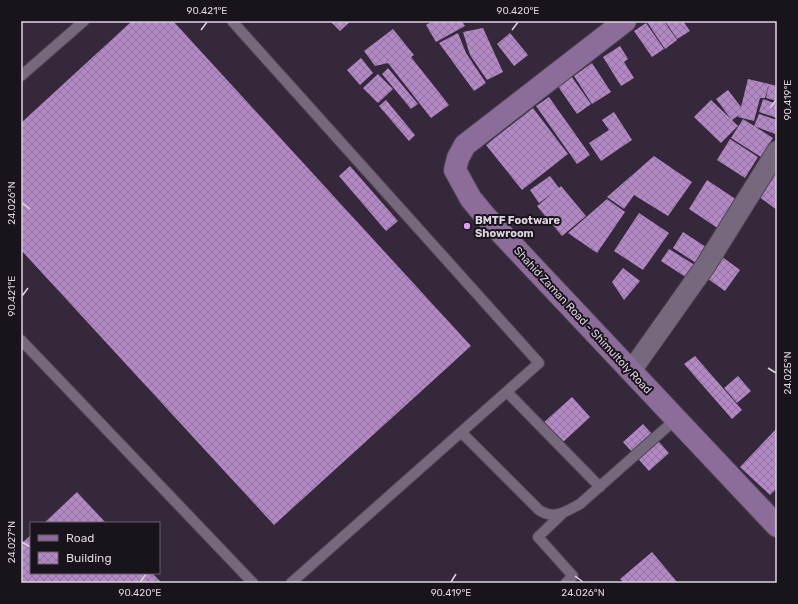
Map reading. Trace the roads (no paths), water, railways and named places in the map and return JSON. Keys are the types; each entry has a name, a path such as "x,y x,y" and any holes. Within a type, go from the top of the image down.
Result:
{"main road":[{"name":"Shahid Zaman Road - Shimultoly Road","path":"625,21 465,145 458,158 455,170 471,199 486,217 777,526"}],"street":[{"path":"631,371 706,266 777,151"}],"lane":[{"path":"21,76 84,21"},
{"path":"232,21 539,363 462,433 291,583"},
{"path":"21,340 253,583"},
{"path":"507,392 600,487"},
{"path":"462,433 539,510 553,516 563,513 580,504 676,419"},
{"path":"563,513 538,537 573,576 566,583"}],"place":[{"name":"BMTF Footware Showroom","path":"467,226"}]}
